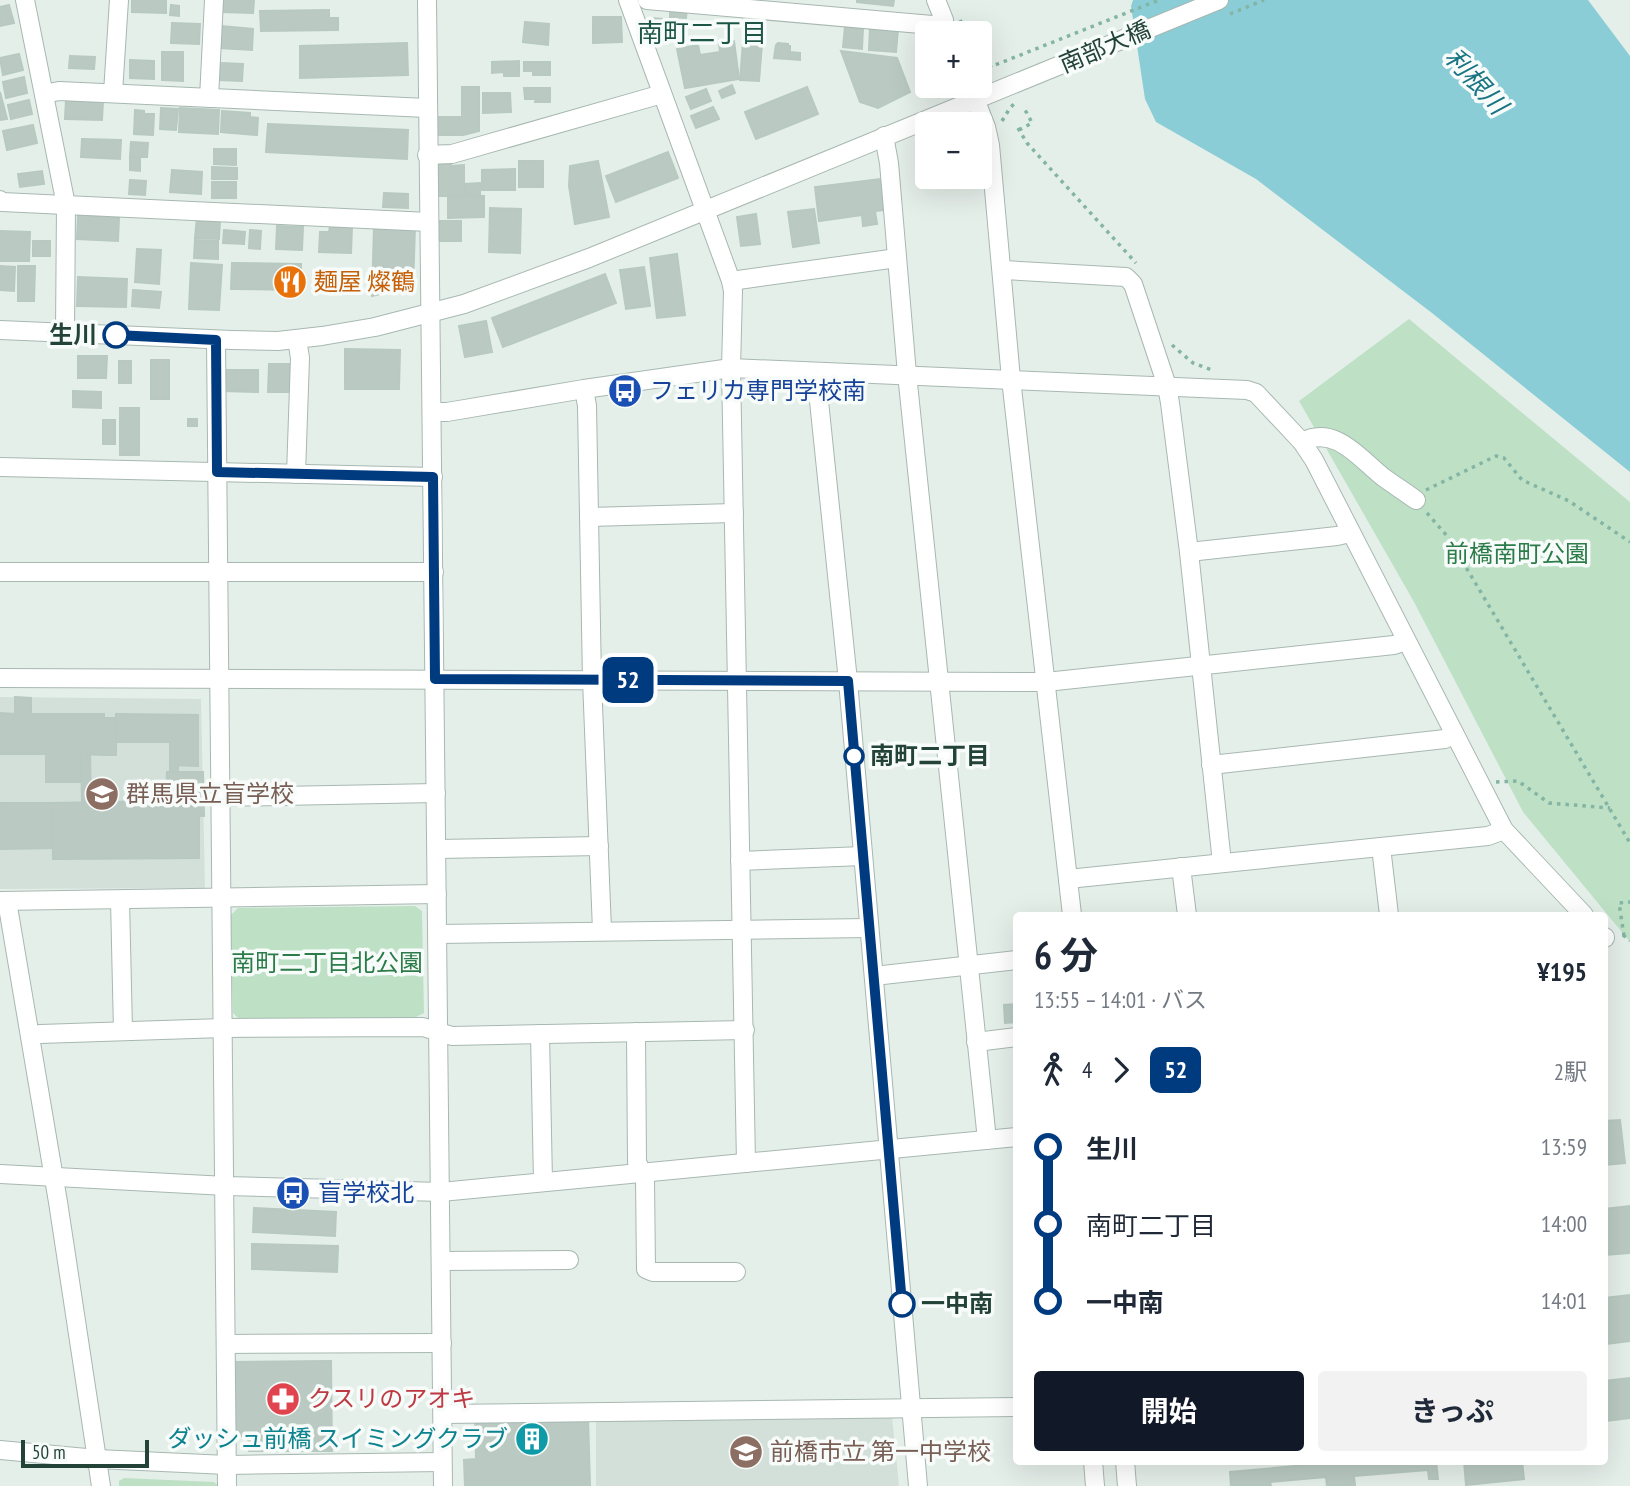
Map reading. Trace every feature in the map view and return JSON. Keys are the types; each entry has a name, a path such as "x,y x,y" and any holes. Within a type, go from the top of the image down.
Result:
{"street":[{"path":"24,0 66,205 65,333"},
{"path":"113,93 119,0"},
{"path":"209,98 214,0"},
{"path":"426,0 443,1486"},
{"path":"628,0 731,281 746,1163"},
{"path":"647,0 758,5 936,25 944,20 936,0"},
{"name":"南部大橋","path":"0,330 216,340 297,339 350,332 431,313 532,281 1219,0"},
{"path":"44,94 59,91 427,108"},
{"path":"428,155 452,154 662,94"},
{"path":"975,99 990,145 1003,270 1010,379 1072,912"},
{"path":"884,136 987,1140"},
{"path":"0,200 429,222"},
{"path":"731,281 897,258"},
{"path":"1003,270 1130,279 1167,386 1189,552 1222,863"},
{"path":"296,474 300,358 297,339"},
{"path":"216,340 227,1486"},
{"path":"432,412 447,412 731,368 1167,386 1247,390 1256,393 1302,442 1314,460 1504,830 1581,912"},
{"path":"816,372 848,681 918,1486"},
{"path":"584,389 587,405 592,680 602,930"},
{"path":"1302,442 1325,438 1347,444 1382,477 1416,500"},
{"path":"0,467 433,477"},
{"path":"589,517 734,513"},
{"path":"1189,552 1343,536 1350,533"},
{"path":"0,572 434,572"},
{"path":"0,677 1046,682 1394,645 1406,641"},
{"path":"1211,765 1445,739 1454,733"},
{"path":"221,797 436,793"},
{"path":"1068,879 1488,836 1504,830"},
{"path":"437,849 598,846"},
{"path":"1381,847 1389,912"},
{"path":"740,860 863,856"},
{"path":"1181,867 1187,912"},
{"path":"102,1486 54,1178 4,901 438,894"},
{"path":"120,900 123,1031"},
{"path":"438,934 869,928"},
{"path":"874,976 1013,960"},
{"path":"30,1036 223,1028 423,1027 452,1036 745,1030"},
{"path":"636,1032 636,1162 645,1179 646,1269 653,1272 736,1272"},
{"path":"540,1034 543,1182"},
{"path":"976,1042 1013,1037"},
{"path":"0,1174 226,1186 441,1192 1013,1137"},
{"path":"441,1261 569,1260"},
{"path":"226,1344 442,1343"},
{"path":"443,1414 1013,1407"},
{"path":"0,1451 227,1465 442,1462"},
{"path":"1093,1465 1095,1486"},
{"path":"1125,1465 1127,1486"}],"path":[{"path":"992,67 1158,0"},
{"path":"1002,123 1010,108 1020,99"},
{"path":"1021,107 1032,123 1018,129 1027,143 1082,204"},
{"path":"1630,542 1569,501 1522,480 1504,458 1496,456 1422,492 1416,500 1448,537 1630,842"},
{"path":"1494,782 1518,781 1549,803 1610,808"},
{"path":"1624,936 1619,904 1630,902"}],"shaded area":[{"name":"群馬県立盲学校","path":"0,697 201,699 205,888 0,889"},
{"name":"前橋市立 第一中学校","path":"892,1416 899,1486 596,1486 596,1418"}],"green space":[{"name":"前橋南町公園","path":"1409,319 1630,502 1630,942 1523,812 1414,602 1299,401"},
{"name":"南町二丁目北公園","path":"415,906 422,911 424,1013 414,1018 240,1020 233,1013 230,916 238,908"},
{"path":"124,1478 214,1482 219,1486 119,1486 119,1481"}],"water":[{"name":"利根川","path":"1133,0 1588,0 1630,56 1630,472 1432,313 1256,179 1156,122 1145,99 1131,6"}],"building":[{"path":"132,0 166,0 166,13 132,12"},
{"path":"221,0 254,0 253,13 220,12"},
{"path":"857,0 894,0 893,6"},
{"path":"9,5 14,23 0,26 0,7"},
{"path":"171,5 179,6 179,16 170,15"},
{"path":"670,6 687,8 686,18 670,17"},
{"path":"329,10 329,18 338,18 338,30 261,31 260,11"},
{"path":"593,17 621,17 622,42 593,43"},
{"path":"651,18 662,19 660,33 649,32"},
{"path":"744,21 754,22 753,28 744,27"},
{"path":"525,22 549,24 548,45 523,42"},
{"path":"172,23 200,24 199,44 171,43"},
{"path":"221,26 253,29 252,50 219,48"},
{"path":"845,26 863,28 862,49 843,47"},
{"path":"870,27 898,29 896,52 869,50"},
{"path":"744,30 763,32 759,81 740,80"},
{"path":"734,41 739,79 685,88 677,49 698,45 700,55 720,52 719,43"},
{"path":"407,43 408,75 300,78 300,46"},
{"path":"778,43 788,44 790,52 800,53 800,60 774,58"},
{"path":"841,51 897,58 910,92 878,108 860,102"},
{"path":"162,52 183,52 183,81 162,80"},
{"path":"19,54 23,70 3,75 0,58"},
{"path":"70,56 95,57 94,69 69,68"},
{"path":"130,60 154,61 154,79 130,78"},
{"path":"519,61 519,76 504,76 504,72 492,73 492,62"},
{"path":"524,62 550,62 550,75 533,75 533,71 524,71"},
{"path":"219,63 243,64 242,81 218,80"},
{"path":"24,77 27,93 6,98 3,82"},
{"path":"732,85 735,93 722,98 719,91"},
{"path":"462,87 479,87 479,131 463,135 437,135 437,117 462,117"},
{"path":"807,87 818,114 756,139 745,112"},
{"path":"524,88 550,88 550,102 525,99"},
{"path":"706,89 711,101 691,109 686,97"},
{"path":"0,92 7,119 0,120"},
{"path":"483,93 510,93 511,112 483,113"},
{"path":"66,99 103,101 102,120 65,119"},
{"path":"29,100 32,114 11,119 8,105"},
{"path":"713,107 719,119 696,128 691,116"},
{"path":"161,108 178,109 176,130 160,129"},
{"path":"180,108 219,110 218,134 179,132"},
{"path":"135,110 154,114 153,135 134,134"},
{"path":"222,111 250,113 250,117 258,118 257,135 221,132"},
{"path":"268,124 408,130 407,159 266,152"},
{"path":"33,125 37,143 7,150 3,131"},
{"path":"82,139 121,140 120,159 81,157"},
{"path":"131,142 148,143 147,157 130,157"},
{"path":"214,149 236,149 236,165 214,164"},
{"path":"668,152 678,178 616,202 606,176"},
{"path":"130,158 140,158 140,171 130,170"},
{"path":"451,158 451,166 464,165 464,196 436,196 437,167 442,160"},
{"path":"519,161 543,161 543,187 519,187"},
{"path":"598,161 609,217 575,224 569,186 570,166"},
{"path":"212,167 237,168 237,179 212,179"},
{"path":"515,169 515,190 482,190 482,170"},
{"path":"172,170 202,172 201,194 170,192"},
{"path":"42,171 44,184 20,187 18,174"},
{"path":"880,179 884,210 875,211 877,224 863,226 862,215 819,221 815,187"},
{"path":"130,180 146,181 145,195 129,194"},
{"path":"212,182 236,182 236,198 212,198"},
{"path":"480,183 480,195 466,195 465,184"},
{"path":"384,193 408,194 408,208 383,207"},
{"path":"448,196 484,196 484,217 448,218"},
{"path":"490,208 521,209 520,253 489,252"},
{"path":"814,209 819,243 793,247 788,212"},
{"path":"756,214 760,244 741,246 737,217"},
{"path":"78,216 119,218 118,241 77,239"},
{"path":"197,217 220,219 219,239 195,238"},
{"path":"440,221 461,221 461,241 440,241"},
{"path":"277,226 303,227 302,250 276,249"},
{"path":"330,226 352,227 351,253 319,252 320,232 329,232"},
{"path":"374,226 415,227 413,286 372,296"},
{"path":"224,230 245,232 244,244 223,243"},
{"path":"250,230 261,231 260,249 249,248"},
{"path":"0,231 30,232 29,261 0,261"},
{"path":"195,240 218,241 218,259 194,258"},
{"path":"33,241 50,241 50,256 33,256"},
{"path":"137,249 161,250 159,284 135,282"},
{"path":"677,254 685,315 657,318 650,258"},
{"path":"191,263 222,265 219,310 189,309"},
{"path":"232,263 301,264 300,290 231,289"},
{"path":"0,266 15,267 14,291 0,290"},
{"path":"18,266 35,266 34,301 18,301"},
{"path":"644,267 650,306 626,309 620,270"},
{"path":"605,274 616,303 503,347 492,318"},
{"path":"78,277 127,279 126,307 77,306"},
{"path":"133,290 161,292 159,308 132,306"},
{"path":"486,321 492,352 465,357 459,326"},
{"path":"345,349 400,350 399,389 345,389"},
{"path":"78,356 107,356 106,378 78,378"},
{"path":"151,360 169,360 169,399 151,399"},
{"path":"119,361 131,361 131,383 119,383"},
{"path":"269,364 291,364 291,392 268,392"},
{"path":"225,370 258,370 258,392 224,391"},
{"path":"73,391 101,392 101,408 73,407"},
{"path":"120,408 139,408 139,455 120,455"},
{"path":"188,419 197,419 197,426 188,426"},
{"path":"103,420 115,420 115,444 103,444"},
{"path":"15,697 31,698 31,714 104,714 104,755 81,754 81,782 46,782 46,754 0,754 0,713 15,714"},
{"path":"116,714 198,715 198,766 170,765 170,742 115,742"},
{"path":"104,718 116,718 116,755 104,755"},
{"path":"81,754 90,754 91,803 82,803"},
{"path":"170,765 178,765 178,772 170,772"},
{"path":"167,772 203,772 204,816 199,816 199,858 53,859 52,803 166,801"},
{"path":"0,803 52,803 53,848 0,849"},
{"path":"1013,1004 1013,1022 1005,1023 1004,1005"},
{"path":"1620,1120 1625,1163 1608,1165 1608,1121"},
{"path":"1630,1206 1630,1253 1608,1255 1608,1209"},
{"path":"254,1208 336,1212 335,1236 253,1232"},
{"path":"252,1244 338,1246 337,1272 252,1269"},
{"path":"1630,1295 1630,1341 1608,1344 1608,1298"},
{"name":"クスリのアオキ","path":"331,1361 332,1451 249,1451 248,1436 234,1436 234,1362"},
{"path":"1630,1378 1630,1418 1608,1421 1608,1381"},
{"name":"ダッシュ前橋 スイミングクラブ","path":"588,1417 590,1486 465,1486 464,1460 476,1459 475,1420"},
{"path":"1306,1465 1436,1465 1438,1479 1429,1479 1428,1470 1354,1476 1355,1485 1327,1486 1326,1477 1270,1482 1271,1486 1231,1486 1230,1472"},
{"path":"1464,1465 1522,1465 1524,1479 1466,1485"}],"bus line":[{"name":"52","path":"116,335 216,340 217,472 433,477 435,679 848,681 902,1304"}],"place":[{"name":"麺屋 燦鶴","path":"290,282"},
{"name":"生川","path":"116,335"},
{"name":"フェリカ専門学校南","path":"625,391"},
{"name":"南町二丁目","path":"854,756"},
{"name":"群馬県立盲学校","path":"102,794"},
{"name":"盲学校北","path":"293,1193"},
{"name":"一中南","path":"902,1304"},
{"name":"クスリのアオキ","path":"283,1399"},
{"name":"ダッシュ前橋 スイミングクラブ","path":"532,1439"},
{"name":"前橋市立 第一中学校","path":"746,1452"}],"district":[{"name":"南町二丁目","path":"702,33"}]}
